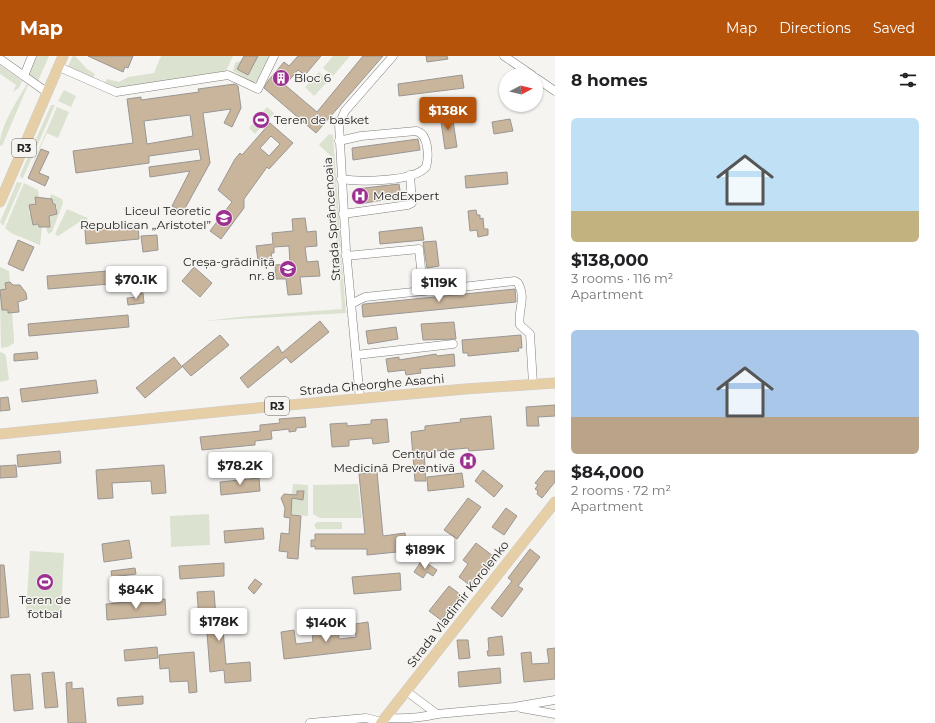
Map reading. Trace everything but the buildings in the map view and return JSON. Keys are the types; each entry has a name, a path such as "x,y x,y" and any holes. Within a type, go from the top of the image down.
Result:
{"main road":[{"name":"R3","path":"0,202 63,56"},
{"name":"Strada Gheorghe Asachi","path":"0,434 96,423 555,383"},
{"name":"Strada Vladimir Korolenko","path":"383,721 555,502"}],"street":[{"path":"24,76 32,56"},
{"path":"59,67 116,92 228,75 258,89 274,56"},
{"name":"Strada Sprâncenoaia","path":"360,399 346,256 339,124 345,111 393,56"},
{"path":"504,56 522,68"},
{"path":"0,59 48,93"},
{"path":"543,82 555,90"},
{"path":"339,141 371,135 419,131 425,137 428,163 425,170 410,175 362,181 341,179"},
{"path":"343,214 408,205 412,203 413,198 410,175"},
{"path":"346,256 419,249 421,268"},
{"path":"452,279 453,288 515,281 518,283 523,305 519,320 520,326 530,334 533,384"},
{"path":"351,304 365,297 433,290"},
{"path":"356,355 453,344"},
{"path":"406,691 437,714"},
{"path":"310,723 366,718 383,721 437,714 514,707 555,700"},
{"path":"514,707 555,714"}],"green space":[{"path":"37,56 49,56 38,81 27,74 31,63 34,62"},
{"path":"73,56 75,56 87,69 95,74 93,79 69,68 68,66"},
{"path":"161,56 233,56 225,73 118,90 104,84 107,79 119,82 128,77 154,73"},
{"path":"258,56 270,56 258,81 254,83 233,71 235,63 242,60 248,75"},
{"path":"333,56 350,56 333,76 323,68"},
{"path":"0,65 22,81 19,88 13,92 16,85 0,74"},
{"path":"319,72 328,81 314,96 305,87"},
{"path":"27,84 28,85 2,146 0,145 1,138 6,122"},
{"path":"64,90 76,96 71,107 58,101"},
{"path":"51,105 55,105 23,178 21,178 20,175"},
{"path":"57,107 69,112 58,138 47,133 26,178"},
{"name":"Teren de basket","path":"267,107 274,113 255,134 249,128"},
{"path":"329,134 333,135 341,247 337,248 332,157 319,145"},
{"path":"17,182 22,183 3,226 0,222"},
{"path":"24,183 38,190 39,197 37,197 37,205 30,205 29,214 34,213 33,224 42,227 40,245 11,233 5,228"},
{"path":"51,194 62,199 63,203 52,232 48,234 46,227 49,227 48,216 57,213 57,207 49,200"},
{"path":"67,209 88,218 87,220 81,221 58,236 55,234"},
{"path":"338,254 341,254 346,313 205,321 342,309"},
{"path":"0,267 9,271 10,282 5,284 6,290 0,290"},
{"path":"3,298 2,309 8,310 8,313 12,312 14,343 8,347 1,348 0,299"},
{"path":"0,352 5,354 6,357 9,380 0,382"},
{"path":"293,484 308,485 308,516 290,515"},
{"path":"358,484 362,518 320,518 313,514 313,485"},
{"path":"209,514 210,545 171,547 170,516"},
{"path":"317,522 342,522 342,529 316,529 314,525"},
{"name":"Teren de fotbal","path":"30,551 64,553 61,614 26,612"}],"place":[{"name":"Bloc 6","path":"281,78"},
{"name":"Teren de basket","path":"261,120"},
{"name":"MedExpert","path":"360,196"},
{"name":"Liceul Teoretic Republican „Aristotel”","path":"224,218"},
{"name":"Creșa-grădiniță nr. 8","path":"288,269"},
{"name":"Centrul de Medicină Preventivă","path":"468,461"},
{"name":"Teren de fotbal","path":"45,582"}]}
